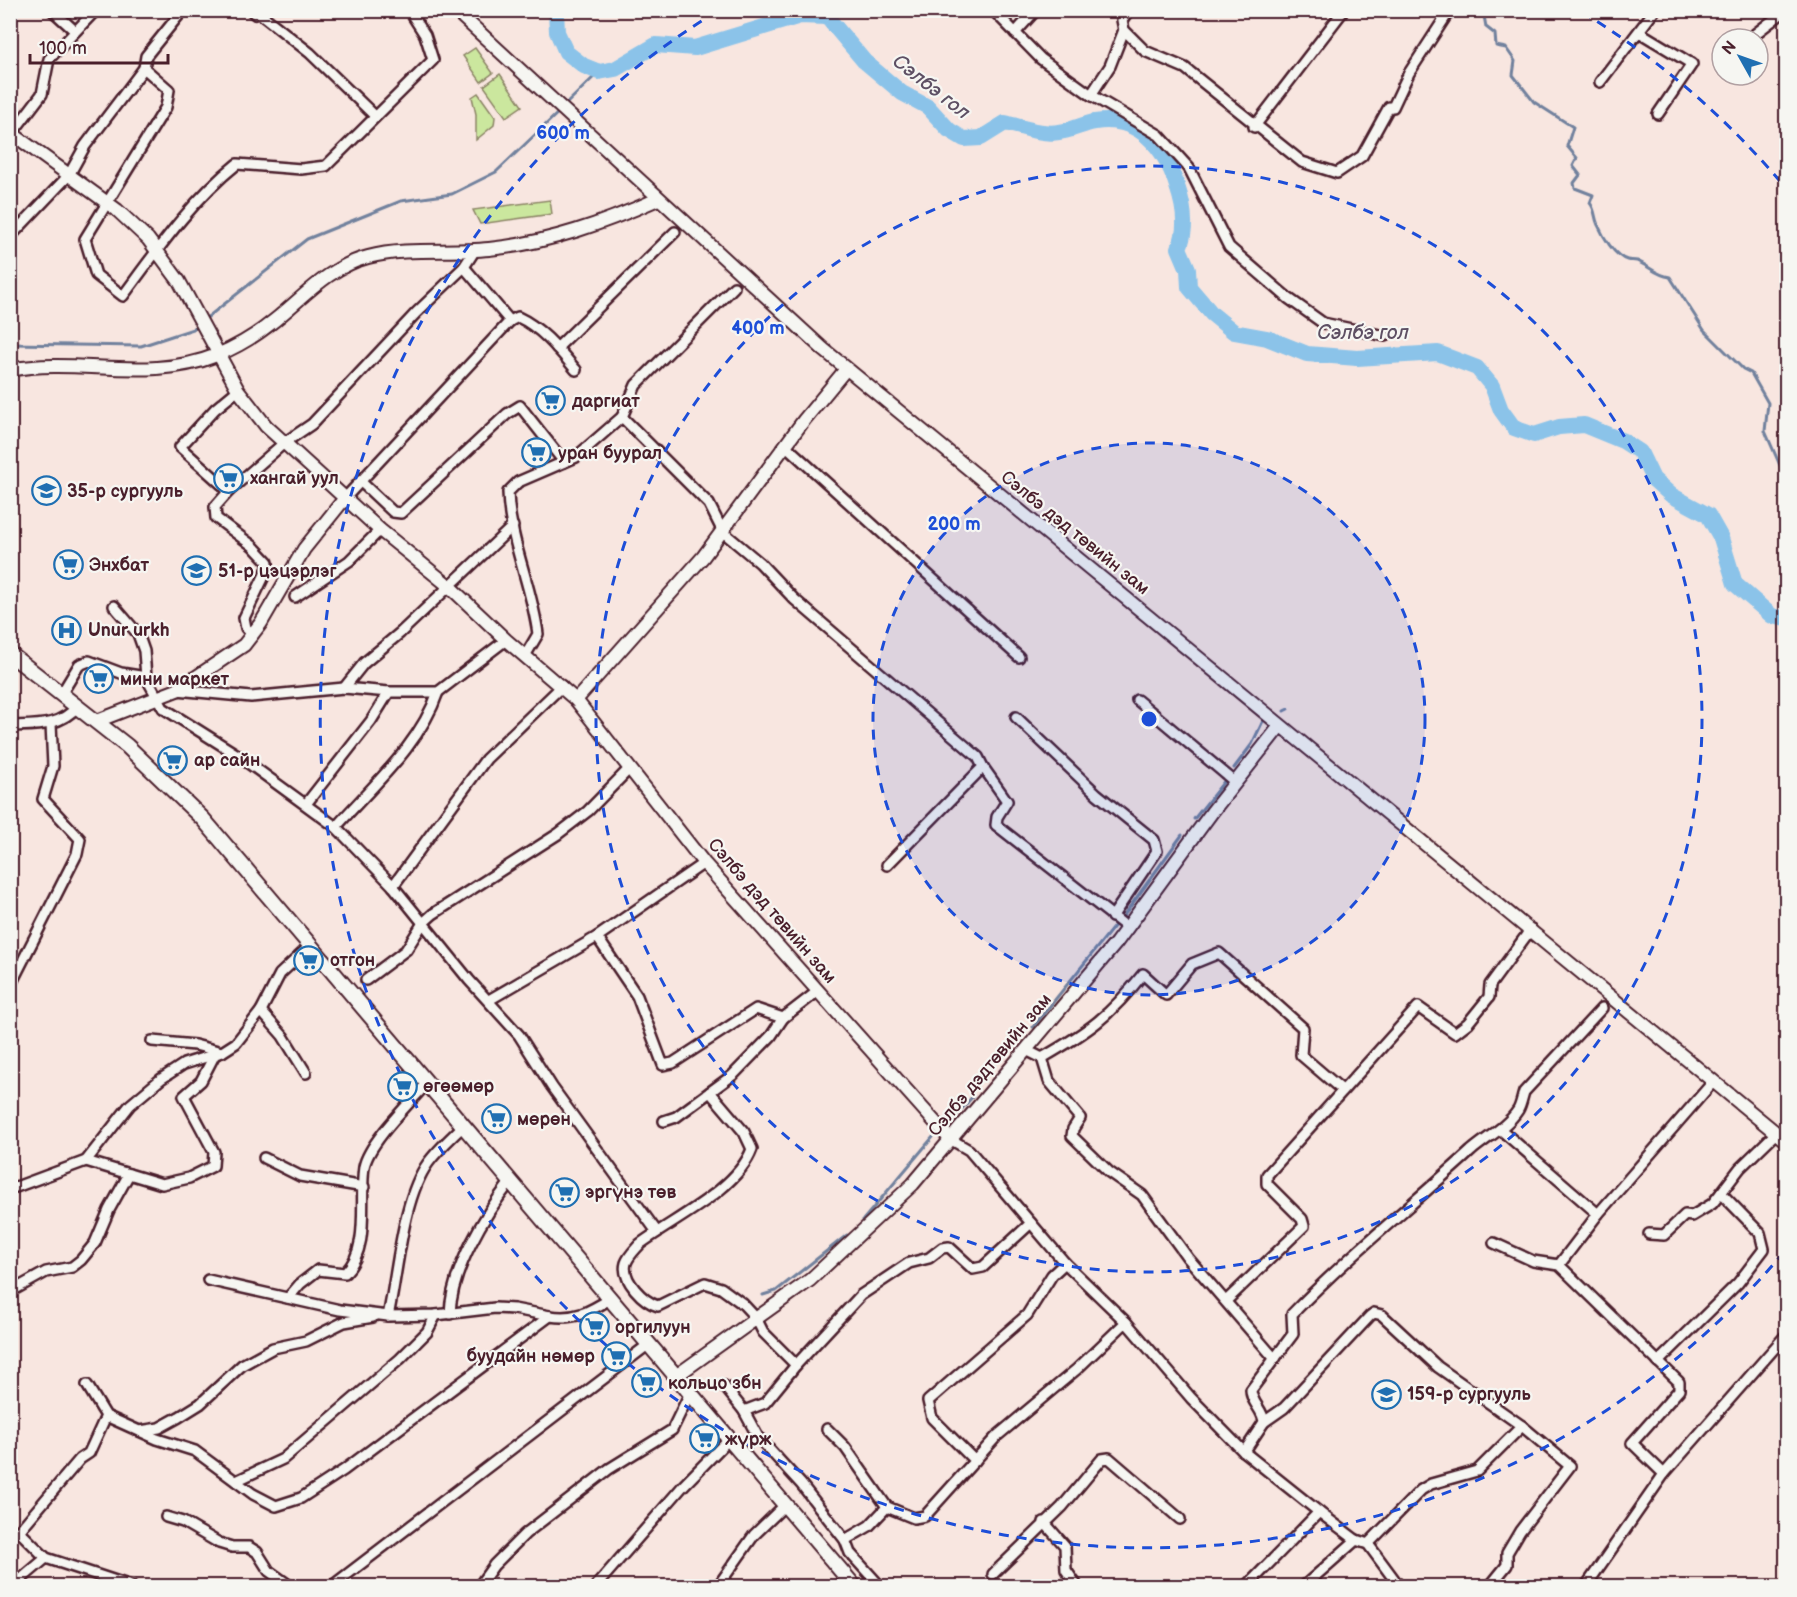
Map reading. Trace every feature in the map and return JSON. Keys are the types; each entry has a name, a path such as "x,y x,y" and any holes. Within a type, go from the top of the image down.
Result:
{"main road":[{"path":"10,654 78,705 177,792 311,945 785,1505 846,1584"}],"street":[{"path":"52,10 75,31"},
{"path":"96,10 48,62 43,92 11,134 106,201 139,229 158,250 189,299 215,349"},
{"path":"10,237 69,175 85,146 144,68 146,56 183,10"},
{"path":"144,68 169,90 166,107 106,201 85,239 96,275 123,296 194,205 237,164 301,169 326,166 433,60 425,35 409,10"},
{"name":"Сэлбэ дэд төвийн зам","path":"454,10 846,369 1786,1141"},
{"path":"993,10 1041,58 1091,95 1159,135 1189,168 1229,247 1288,298 1323,323 1385,336"},
{"path":"1015,33 1036,10"},
{"path":"1091,95 1110,66 1124,30 1122,20 1128,10"},
{"path":"1254,127 1344,10"},
{"path":"1124,30 1145,51 1185,68 1254,127 1302,162 1337,173 1362,156 1389,107 1393,107 1409,73 1450,10"},
{"path":"1600,82 1655,10"},
{"path":"1764,27 1786,10"},
{"path":"256,11 312,56 375,116"},
{"path":"1639,32 1692,64 1658,114"},
{"path":"10,370 50,367 144,370 215,349 266,327 322,279 354,261 399,252 476,250 529,243 568,234 658,199"},
{"path":"557,348 675,232"},
{"path":"253,635 246,627 244,618 268,568 268,562 253,546 216,518 215,507 229,491 284,442 312,424 416,313 464,267 476,250"},
{"path":"464,267 510,321"},
{"path":"525,656 538,634 528,581 521,566 508,507 510,487 587,449 622,417 636,386 734,287"},
{"path":"97,721 177,690 230,657 253,635 300,554 345,498 510,321 518,317 527,321 557,348 576,370"},
{"name":"Сэлбэ дэд төвийн зам","path":"215,349 238,390 284,442 380,530 449,586 506,640 576,700 704,863 950,1139"},
{"path":"576,700 723,532 785,445 846,369"},
{"path":"229,491 180,447 215,409 238,390"},
{"path":"360,481 393,512 401,513 507,414 520,406 564,462"},
{"path":"622,417 709,504 723,532 760,563 794,599 947,731 966,744 978,757 1007,801 996,825 1128,928"},
{"path":"785,445 1019,657"},
{"path":"344,688 364,663 513,526"},
{"path":"295,597 349,561 380,530"},
{"path":"114,606 138,634 144,651 146,677 157,699 166,710 236,753 336,827 393,886 469,981 519,1035 552,1087 657,1232"},
{"path":"336,827 412,742 428,717 438,692 506,640"},
{"path":"62,693 79,665 87,661 121,673 146,677"},
{"path":"393,886 486,759 562,686"},
{"path":"177,690 273,697 344,688 389,692 438,692"},
{"path":"306,804 371,721 389,692"},
{"path":"1137,700 1235,782"},
{"path":"10,726 51,724 67,717 78,705"},
{"path":"1016,717 1097,794 1154,840 1157,851 1112,917"},
{"path":"10,986 77,854 80,839 43,799 53,766 51,724"},
{"name":"Сэлбэ дэдтөвийн зам","path":"676,1376 810,1280 913,1184 1128,928 1235,782 1280,726"},
{"path":"887,865 983,767"},
{"path":"366,980 406,950 423,923 470,889 558,834 588,811 629,769"},
{"path":"489,1000 597,937 704,863"},
{"path":"1226,1301 1304,1226 1302,1219 1267,1184 1267,1175 1418,1007 1455,1033 1468,1023 1489,997 1490,985 1531,930"},
{"path":"597,937 637,996 663,1065 673,1063 756,1010 783,1018"},
{"path":"10,1186 16,1187 86,1161 130,1105 161,1079 184,1064 219,1053 236,1043 261,1011 280,975 311,945"},
{"path":"1042,1058 1108,1016 1143,974 1166,995 1192,964 1219,953 1303,1028 1301,1055 1342,1090"},
{"path":"664,1122 676,1117 743,1066 771,1036 783,1018 818,991"},
{"path":"1264,1422 1262,1414 1252,1399 1251,1390 1293,1334 1292,1314 1333,1271 1500,1129 1519,1108 1524,1092 1602,1008"},
{"path":"261,1011 284,1036 306,1073"},
{"path":"152,1041 195,1045 219,1053"},
{"path":"1026,1050 1042,1058 1049,1081 1080,1118 1073,1129 1072,1136 1109,1172 1142,1195 1177,1245 1275,1359"},
{"path":"86,1161 162,1184 189,1178 213,1166 214,1152 184,1096 201,1081 219,1053"},
{"path":"1559,1265 1598,1214 1713,1082"},
{"path":"288,1298 300,1284 318,1270 345,1273 353,1266 364,1210 364,1166 376,1143 427,1083"},
{"path":"710,1092 744,1132 752,1149 746,1164 724,1186 657,1232 631,1253 625,1270 629,1281 650,1304 658,1306 698,1286 712,1284 743,1304 756,1318 764,1332 796,1365"},
{"path":"385,1316 416,1189 427,1164 464,1125"},
{"path":"1500,1129 1598,1214"},
{"path":"1648,1234 1664,1235 1685,1215 1692,1216 1712,1204 1740,1168 1776,1133"},
{"path":"950,1139 969,1150 1065,1263 1126,1322 1185,1391 1244,1452 1356,1540 1368,1544 1399,1587"},
{"path":"264,1158 300,1176 364,1187"},
{"path":"10,1292 46,1272 72,1267 81,1260 95,1243 109,1210 129,1174"},
{"path":"450,1314 451,1300 476,1232 511,1181"},
{"path":"1658,1362 1738,1283 1764,1249 1760,1233 1721,1193"},
{"path":"744,1411 765,1403 796,1365 861,1295 909,1263 929,1258 942,1248 949,1247 973,1269 983,1267 1031,1223"},
{"path":"1494,1242 1533,1261 1559,1265 1678,1381 1680,1388 1632,1443 1664,1474"},
{"path":"975,1461 932,1418 928,1401 1026,1315 1052,1275 1065,1263"},
{"path":"208,1280 340,1310 385,1316 435,1316 514,1309 563,1318 584,1315 610,1299"},
{"path":"1244,1452 1264,1422 1284,1408 1370,1316 1378,1313 1438,1367 1522,1426 1570,1466 1520,1532 1507,1553 1507,1565 1490,1587"},
{"path":"139,1431 159,1428 179,1418 200,1404 242,1365 273,1348 306,1341 344,1323 385,1316"},
{"path":"236,1481 283,1459 400,1359 427,1332 435,1316"},
{"path":"87,1385 106,1416 139,1431 195,1451 253,1494 276,1506 301,1498 344,1470 550,1317"},
{"path":"827,1429 845,1447 887,1507 914,1518 925,1516 997,1436 1077,1369 1126,1322"},
{"path":"1586,1587 1664,1474 1786,1335"},
{"path":"332,1587 649,1344"},
{"path":"724,1386 744,1411 758,1437 801,1484 845,1540 850,1553 880,1587"},
{"path":"479,1587 494,1565 525,1534 609,1469 672,1430 690,1393"},
{"path":"106,1416 89,1453 80,1459 15,1533 46,1558 131,1587"},
{"path":"1368,1544 1421,1490 1431,1484 1477,1471 1522,1426"},
{"path":"596,1587 683,1486 729,1439"},
{"path":"993,1574 1044,1522 1062,1508 1102,1459 1109,1458 1180,1519"},
{"path":"718,1587 754,1536 785,1505"},
{"path":"845,1540 869,1526 887,1507"},
{"path":"1247,1587 1319,1512"},
{"path":"166,1517 183,1522 219,1543 232,1547 249,1547 257,1552 269,1571 290,1587"},
{"path":"1044,1522 1065,1546 1066,1570 1077,1587"},
{"path":"1304,1587 1356,1540"},
{"path":"13,1587 46,1558"}],"green space":[{"path":"475,48 493,73 481,82 463,56"},
{"path":"500,74 522,106 506,117 484,86"},
{"path":"478,93 495,117 494,125 476,140 476,114 472,97"},
{"path":"550,200 552,214 480,224 473,210"}],"waterway":[{"name":"Сэлбэ гол","path":"556,10 557,32 566,52 584,66 599,72 615,69 656,45 695,48 800,16 827,17 864,61 902,93 928,107 949,130 964,139 981,138 1005,123 1052,133 1090,123 1111,121 1137,129 1148,137 1165,159 1182,201 1183,233 1179,248 1188,269 1189,287 1212,314 1234,332 1267,338 1307,354 1357,358 1438,353 1477,368 1492,386 1501,410 1514,428 1534,435 1559,427 1584,425 1623,441 1640,452 1653,479 1671,495 1708,515 1721,538 1735,584 1772,616 1786,619"},
{"path":"1483,10 1486,27 1495,34 1496,46 1506,48 1515,61 1513,75 1534,102 1573,127 1567,146 1577,158 1573,166 1580,175 1574,183 1575,188 1593,195 1590,203 1598,225 1610,245 1622,258 1637,261 1670,277 1704,330 1743,369 1751,373 1768,403 1765,431 1786,479"},
{"path":"565,105 599,72"},
{"path":"204,320 307,239 401,201 452,194 496,172 561,110"},
{"path":"10,344 141,346 193,329 199,324"},
{"path":"1284,711 1288,709"},
{"path":"1234,768 1252,744 1263,721"},
{"path":"1194,819 1226,779"},
{"path":"1124,915 1182,835"},
{"path":"1033,1027 1116,924"},
{"path":"947,1121 954,1118 973,1096"},
{"path":"863,1220 933,1137"},
{"path":"763,1295 776,1291 847,1235"}],"place":[{"name":"даргиат","path":"551,401"},
{"name":"уран буурал","path":"537,453"},
{"name":"хангай уул","path":"229,478"},
{"name":"35-р сургууль","path":"46,491"},
{"name":"Энхбат","path":"68,565"},
{"name":"51-р цэцэрлэг","path":"197,571"},
{"name":"Unur urkh","path":"67,630"},
{"name":"мини маркет","path":"99,679"},
{"name":"ар сайн","path":"173,760"},
{"name":"отгон","path":"309,960"},
{"name":"өгөөмөр","path":"402,1086"},
{"name":"мөрөн","path":"496,1119"},
{"name":"эргүнэ төв","path":"564,1192"},
{"name":"оргилуун","path":"594,1327"},
{"name":"буудайн нөмөр","path":"616,1356"},
{"name":"кольцо збн","path":"647,1383"},
{"name":"159-р сургууль","path":"1386,1394"},
{"name":"жүрж","path":"704,1439"}]}
